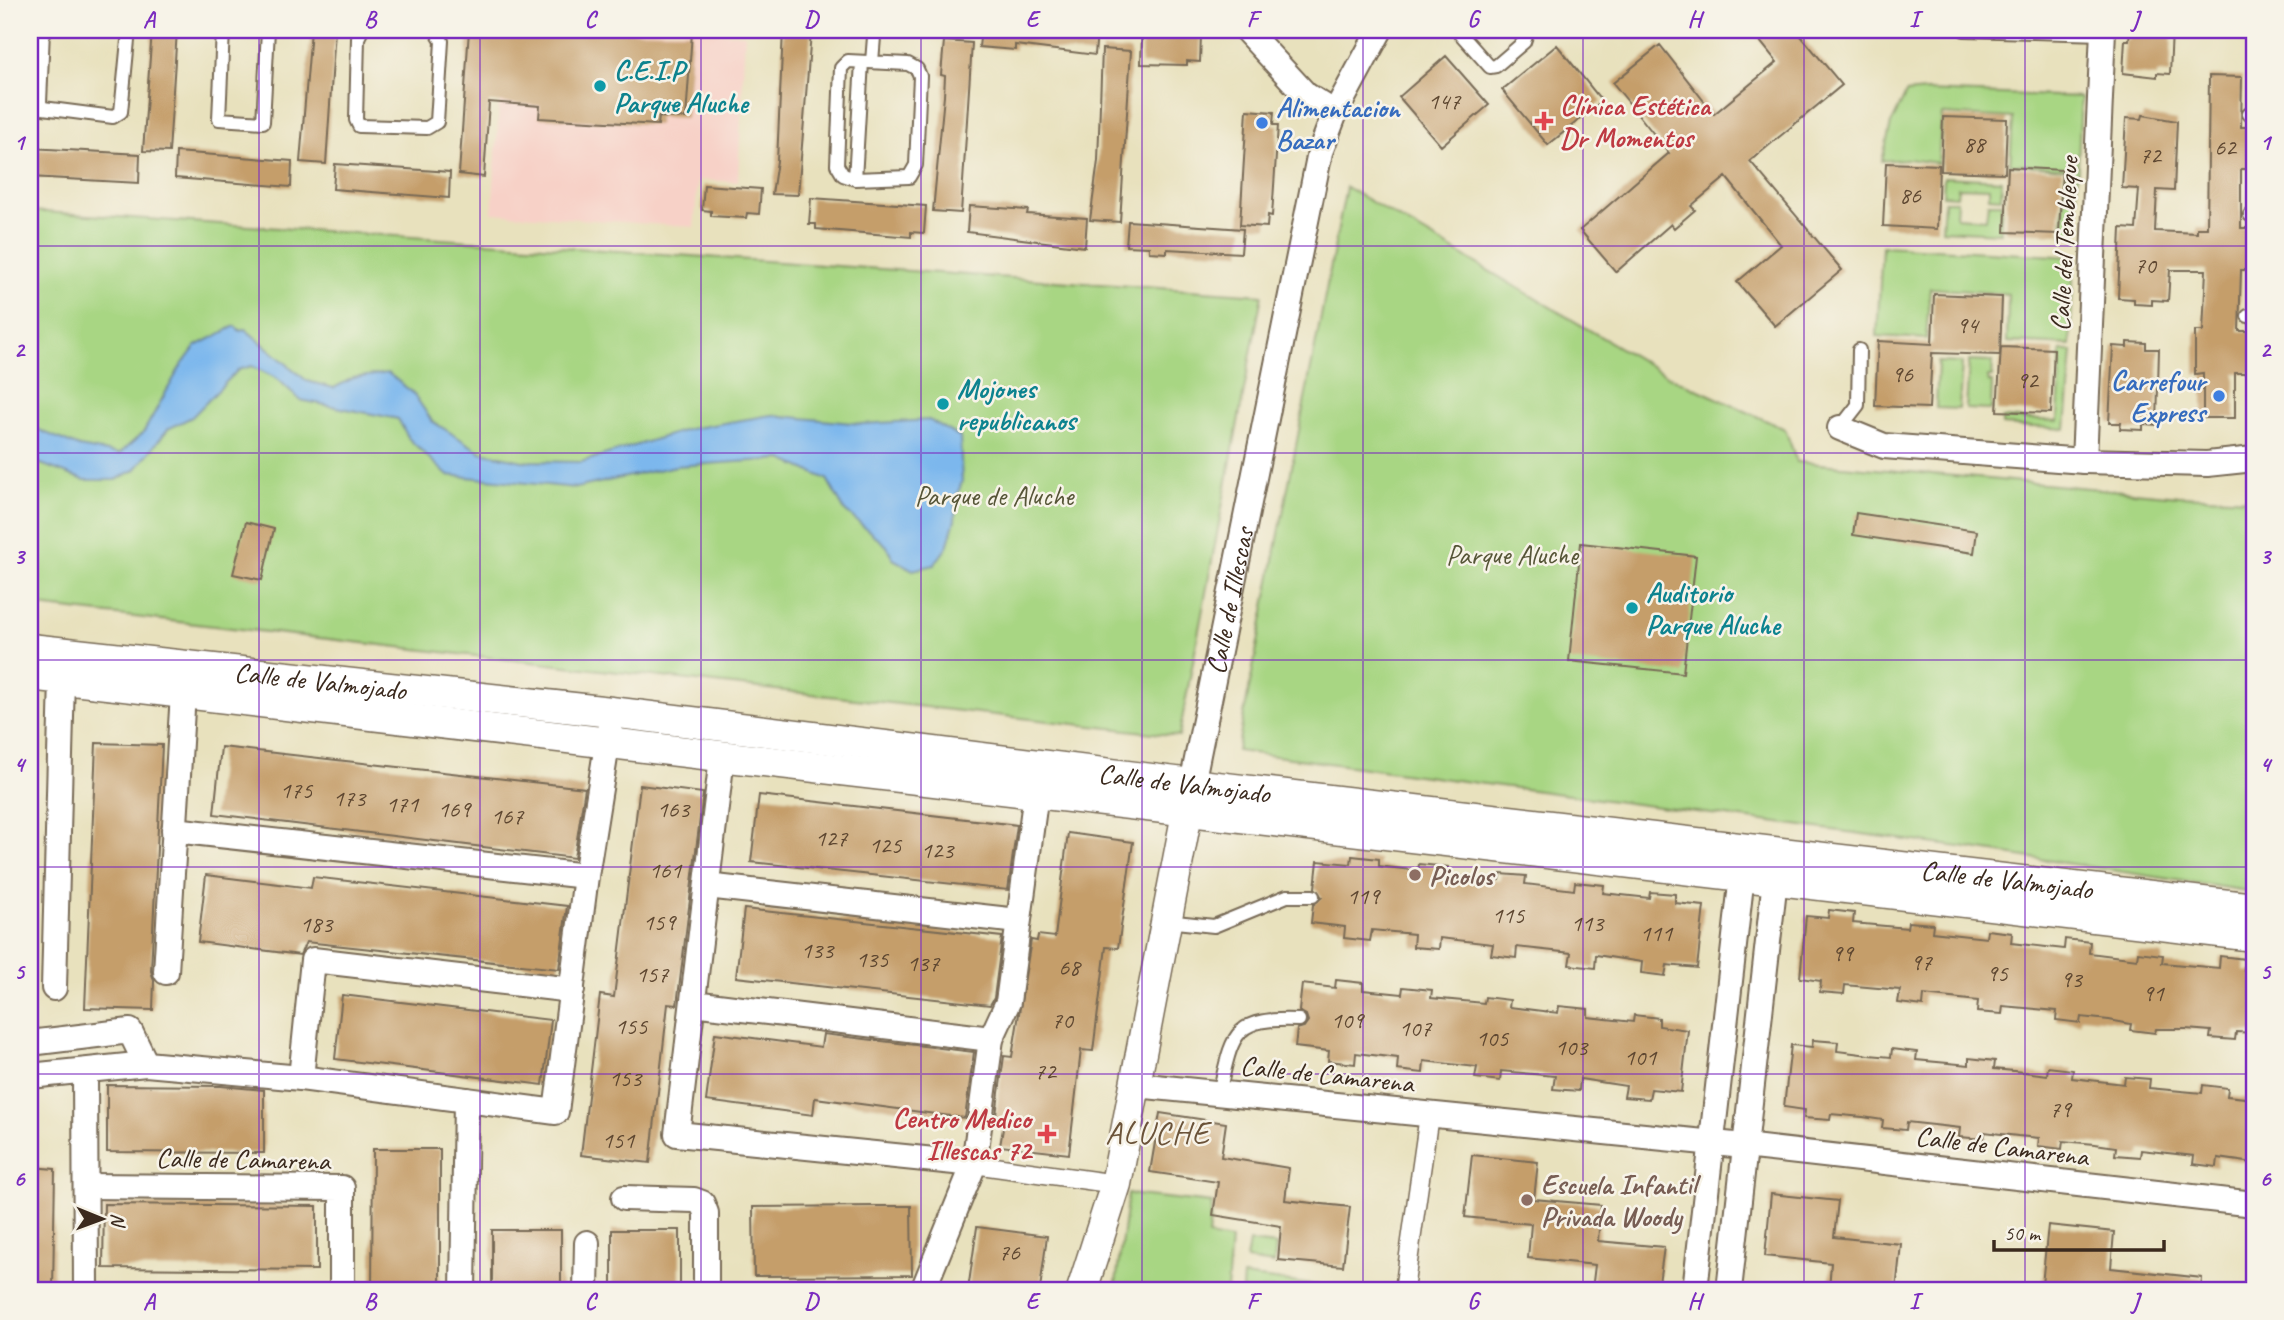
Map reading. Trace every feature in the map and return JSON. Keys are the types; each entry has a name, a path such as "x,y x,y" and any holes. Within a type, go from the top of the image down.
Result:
{"street":[{"path":"1246,30 1306,95 1335,113"},
{"name":"Calle de Illescas","path":"1082,1290 1116,1184 1189,796 1314,176 1335,113 1380,30"},
{"name":"Calle del Tembleque","path":"2084,461 2103,32"},
{"path":"1840,428 1884,446 2084,461 2207,464 2254,459"},
{"name":"Calle de Valmojado","path":"30,649 611,712 1742,875 2254,936"},
{"name":"Calle de Valmojado","path":"30,675 1036,793 1189,796 1759,850 2254,908"},
{"path":"54,988 62,678"},
{"path":"166,972 183,693"},
{"path":"30,1076 146,1064 300,1078 556,1112 586,876 611,712"},
{"path":"722,757 677,1134 974,1164 1116,1184"},
{"path":"923,1290 974,1164 990,1039 1008,1002 1036,793"},
{"path":"174,830 586,876"},
{"path":"1729,1290 1775,879 1759,850"},
{"path":"1695,1290 1742,875"},
{"path":"707,886 1018,921"},
{"path":"300,1078 313,960 572,990"},
{"path":"693,1003 990,1039"},
{"path":"30,1043 130,1031 146,1064"},
{"path":"85,1072 86,1290"},
{"name":"Calle de Camarena","path":"1136,1084 1744,1146 2254,1205"},
{"path":"463,1290 466,1100"},
{"name":"Calle de Camarena","path":"1404,1290 1429,1115"},
{"name":"Calle de Camarena","path":"86,1186 342,1188 342,1290"},
{"path":"624,1198 694,1200 702,1203 706,1213 706,1290"},
{"path":"586,1290 587,1244"}],"lane":[{"path":"43,30 40,103 43,108 113,117 121,112 129,30"},
{"path":"223,30 219,119 263,122 268,30"},
{"path":"362,30 358,38 356,120 359,126 428,128 437,121 442,41 435,30"},
{"path":"1457,30 1490,67 1496,66 1524,42 1528,30"},
{"path":"1964,30 2103,32"},
{"path":"855,179 867,62 874,37"},
{"path":"848,61 867,62 908,64 917,69 920,76 916,165 909,177 855,179 844,175 837,165 841,68 848,61"},
{"path":"1840,428 1858,405 1859,350"},
{"path":"1166,920 1214,926 1287,896 1313,896"},
{"path":"1219,1093 1229,1051 1240,1032 1250,1023 1266,1018 1299,1020"}],"shaded area":[{"path":"504,30 709,30 745,34 738,182 698,180 694,227 492,213"}],"green space":[{"path":"1926,91 2081,97 2075,235 2062,234 2066,168 2010,164 2013,118 1942,114 1938,163 1907,159 1882,161 1891,124 1906,93"},
{"path":"1944,177 2002,180 2001,198 1989,197 1989,188 1958,187 1957,196 1943,195"},
{"name":"Parque Aluche","path":"1346,187 1666,375 1785,429 1797,462 2179,496 2254,499 2254,892 1967,848 1237,751"},
{"path":"1944,201 1957,201 1956,217 1986,219 1988,203 2002,203 2000,233 1942,230"},
{"name":"Parque de Aluche","path":"30,211 1262,295 1179,736 30,605"},
{"path":"1882,246 2074,257 2070,345 2007,342 2008,294 1930,288 1926,339 1877,336"},
{"path":"2061,351 2072,351 2066,429 2002,425 2002,418 2058,421"},
{"path":"1969,361 1993,362 1992,377 1988,377 1988,382 1992,382 1991,410 1966,409"},
{"path":"1938,362 1962,363 1959,409 1936,408"},
{"path":"1128,1194 1212,1203 1208,1236 1231,1240 1227,1290 1115,1290"},
{"path":"1249,1242 1276,1245 1274,1264 1246,1260"},
{"path":"1243,1276 1353,1290 1242,1290"}],"water":[{"path":"235,326 240,331 245,329 307,381 334,388 353,378 388,373 413,393 432,421 481,452 523,461 581,462 689,429 771,415 862,424 929,420 960,437 962,482 956,498 955,520 947,547 934,565 913,570 893,559 887,546 845,511 827,479 782,459 676,466 576,488 447,475 409,439 398,419 300,400 278,379 252,366 238,370 192,417 168,429 135,470 116,480 84,480 30,460 30,426 79,447 119,454 143,433 179,369 196,346"}],"building":[{"path":"152,30 177,30 169,152 143,151"},
{"path":"311,30 335,30 326,164 300,162"},
{"name":"C.E.I.P Parque Aluche","path":"469,30 692,32 686,118 659,117 658,125 539,118 540,106 489,102 484,177 459,174"},
{"path":"783,30 811,33 798,195 772,194 777,161"},
{"path":"981,30 1097,30 1095,55 1015,45 1015,50 979,47"},
{"path":"1751,30 1796,30 1842,85 1750,161 1842,270 1775,326 1737,282 1781,245 1726,177 1691,206 1695,210 1674,228 1671,224 1616,272 1580,230 1669,153 1613,83 1660,45 1714,114 1777,62"},
{"path":"2130,30 2172,30 2170,74 2157,73 2157,77 2123,73 2125,40 2129,40"},
{"path":"1142,33 1201,35 1200,62 1187,61 1187,65 1141,64"},
{"path":"944,41 972,43 961,213 933,211 944,96 945,76 941,75"},
{"path":"1557,45 1602,101 1548,145 1502,90"},
{"path":"1102,49 1131,51 1120,222 1090,220 1098,161"},
{"path":"1446,56 1489,105 1441,146 1399,97"},
{"path":"2209,76 2242,77 2241,127 2254,127 2254,169 2241,169 2241,228 2254,228 2254,270 2241,270 2239,331 2254,331 2254,373 2235,373 2235,418 2203,418 2203,373 2195,374 2195,331 2203,331 2206,270 2170,270 2168,301 2152,300 2152,305 2134,304 2134,299 2118,298 2121,228 2136,229 2139,189 2122,188 2126,118 2142,119 2143,115 2177,121 2174,191 2157,190 2155,231 2197,233 2197,228 2207,228"},
{"path":"1247,110 1274,112 1273,125 1278,125 1272,216 1268,215 1267,227 1240,225"},
{"path":"1943,117 2007,119 2005,173 1941,171"},
{"path":"30,148 140,154 139,183 30,177"},
{"path":"176,152 292,161 291,187 175,178"},
{"path":"1886,163 1939,165 1937,229 1883,226"},
{"path":"335,164 450,172 449,198 333,189"},
{"path":"2008,167 2062,170 2059,234 2005,232"},
{"path":"704,185 761,189 759,214 747,213 746,218 711,216 711,211 702,210"},
{"path":"811,198 926,206 924,233 911,232 911,237 816,229 816,224 809,224"},
{"path":"969,206 1087,218 1085,247 967,232"},
{"path":"1128,221 1243,229 1241,253 1167,249 1167,253 1149,252 1149,247 1126,246"},
{"path":"1934,294 2002,297 2000,355 1932,353 1929,408 1875,406 1878,341 1932,344"},
{"path":"2127,342 2146,343 2146,349 2159,349 2157,425 2143,424 2143,430 2120,429 2121,423 2109,423 2113,346 2127,347"},
{"path":"2001,347 2054,349 2051,413 1997,411"},
{"path":"1856,513 1977,531 1974,553 1853,535"},
{"path":"246,522 274,529 262,580 233,574"},
{"name":"Auditorio Parque Aluche","path":"1581,543 1696,556 1683,673 1569,661"},
{"path":"96,743 162,745 151,971 154,981 153,1010 85,1008"},
{"path":"221,747 585,788 574,858 214,814"},
{"path":"640,785 703,793 677,1005 668,1004 650,1163 581,1155 600,995 614,997"},
{"path":"759,795 1017,825 1008,890 751,862"},
{"path":"1068,833 1133,842 1118,948 1106,947 1093,1051 1081,1050 1069,1154 1000,1146 1004,1123 995,1122 1004,1056 1012,1057 1031,940 1037,941 1038,935 1055,937"},
{"path":"1352,856 1379,859 1379,866 1418,871 1419,864 1448,867 1447,875 1500,880 1501,874 1526,876 1525,884 1574,890 1575,882 1604,885 1603,893 1649,898 1650,892 1675,894 1675,903 1704,906 1697,968 1667,965 1665,976 1641,973 1642,962 1596,955 1595,968 1569,965 1571,953 1517,947 1516,958 1491,955 1493,944 1440,938 1439,949 1413,947 1414,934 1372,930 1370,941 1344,938 1345,927 1311,923 1313,905 1322,897 1315,888 1318,861 1351,864"},
{"path":"206,875 311,888 313,877 567,906 559,969 306,942 300,955 198,942"},
{"path":"744,909 1002,937 994,998 990,1005 736,977"},
{"path":"1829,910 1854,913 1853,923 1907,928 1908,922 1933,924 1932,932 1986,938 1987,930 2012,933 2011,943 2064,949 2065,939 2090,942 2089,953 2137,959 2138,952 2163,955 2162,963 2219,968 2220,956 2245,959 2244,971 2254,972 2254,1033 2236,1032 2235,1040 2210,1038 2211,1031 2156,1029 2155,1033 2130,1030 2131,1024 2109,1020 2081,1017 2080,1023 2056,1020 2057,1011 2003,1006 2002,1014 1977,1012 1978,1001 1924,995 1923,1006 1898,1003 1900,990 1845,985 1844,994 1820,992 1821,981 1800,978 1806,916 1828,918"},
{"path":"1336,980 1363,983 1363,990 1402,994 1403,987 1432,990 1431,998 1484,1003 1485,997 1510,1000 1509,1007 1558,1013 1559,1006 1588,1009 1588,1017 1633,1022 1634,1015 1659,1018 1659,1026 1688,1030 1681,1092 1651,1089 1649,1099 1624,1097 1626,1086 1580,1079 1579,1091 1553,1089 1555,1076 1501,1071 1500,1081 1475,1078 1477,1067 1424,1061 1423,1073 1397,1070 1398,1058 1356,1053 1355,1064 1328,1061 1329,1051 1295,1047 1297,1029 1304,1027 1308,1021 1306,1015 1299,1011 1302,984 1335,988"},
{"path":"342,995 551,1020 543,1085 335,1059"},
{"path":"715,1033 821,1047 823,1034 974,1052 965,1118 815,1098 813,1115 706,1101"},
{"path":"1813,1040 1838,1042 1837,1051 1869,1055 1891,1057 1892,1049 1917,1052 1916,1060 1969,1065 1969,1058 1995,1061 1994,1069 2047,1075 2048,1067 2073,1070 2072,1078 2124,1084 2125,1077 2150,1079 2149,1088 2202,1093 2203,1085 2228,1088 2227,1096 2254,1099 2254,1163 2218,1158 2217,1167 2193,1164 2194,1156 2141,1150 2140,1157 2115,1155 2116,1147 2095,1144 2063,1141 2062,1149 2038,1146 2039,1138 1985,1132 1984,1139 1959,1137 1960,1128 1907,1122 1906,1130 1882,1128 1883,1120 1831,1114 1830,1120 1804,1118 1805,1110 1784,1107 1791,1045 1812,1047"},
{"path":"107,1085 221,1086 264,1090 264,1153 107,1152"},
{"path":"1160,1113 1226,1123 1221,1157 1289,1168 1285,1200 1350,1207 1343,1266 1278,1260 1281,1226 1213,1215 1218,1182 1150,1172"},
{"path":"373,1149 440,1149 440,1290 372,1290"},
{"path":"1472,1155 1538,1162 1534,1199 1601,1205 1598,1241 1664,1247 1658,1290 1592,1290 1595,1265 1528,1258 1531,1224 1465,1217"},
{"path":"30,1167 55,1169 53,1290 30,1290"},
{"path":"1771,1194 1838,1201 1834,1237 1901,1244 1896,1290 1829,1290 1831,1263 1765,1256"},
{"path":"104,1204 317,1206 317,1270 103,1268"},
{"path":"911,1206 912,1275 754,1276 753,1207"},
{"path":"2048,1225 2114,1232 2111,1268 2202,1278 2201,1290 2093,1290 2042,1285"},
{"path":"977,1227 1047,1236 1040,1289 968,1290"},
{"path":"492,1230 561,1230 561,1290 492,1290"},
{"path":"612,1230 680,1230 680,1290 612,1290"}],"place":[{"name":"C.E.I.P Parque Aluche","path":"600,86"},
{"name":"Clínica Estética Dr Momentos","path":"1544,121"},
{"name":"Alimentacion Bazar","path":"1262,123"},
{"name":"Carrefour Express","path":"2219,396"},
{"name":"Mojones republicanos","path":"943,404"},
{"name":"Auditorio Parque Aluche","path":"1632,608"},
{"name":"Picolos","path":"1415,875"},
{"name":"Centro Medico Illescas 72","path":"1047,1134"},
{"name":"Escuela Infantil Privada Woody","path":"1527,1200"}],"district":[{"name":"ALUCHE","path":"1158,1132"}]}
